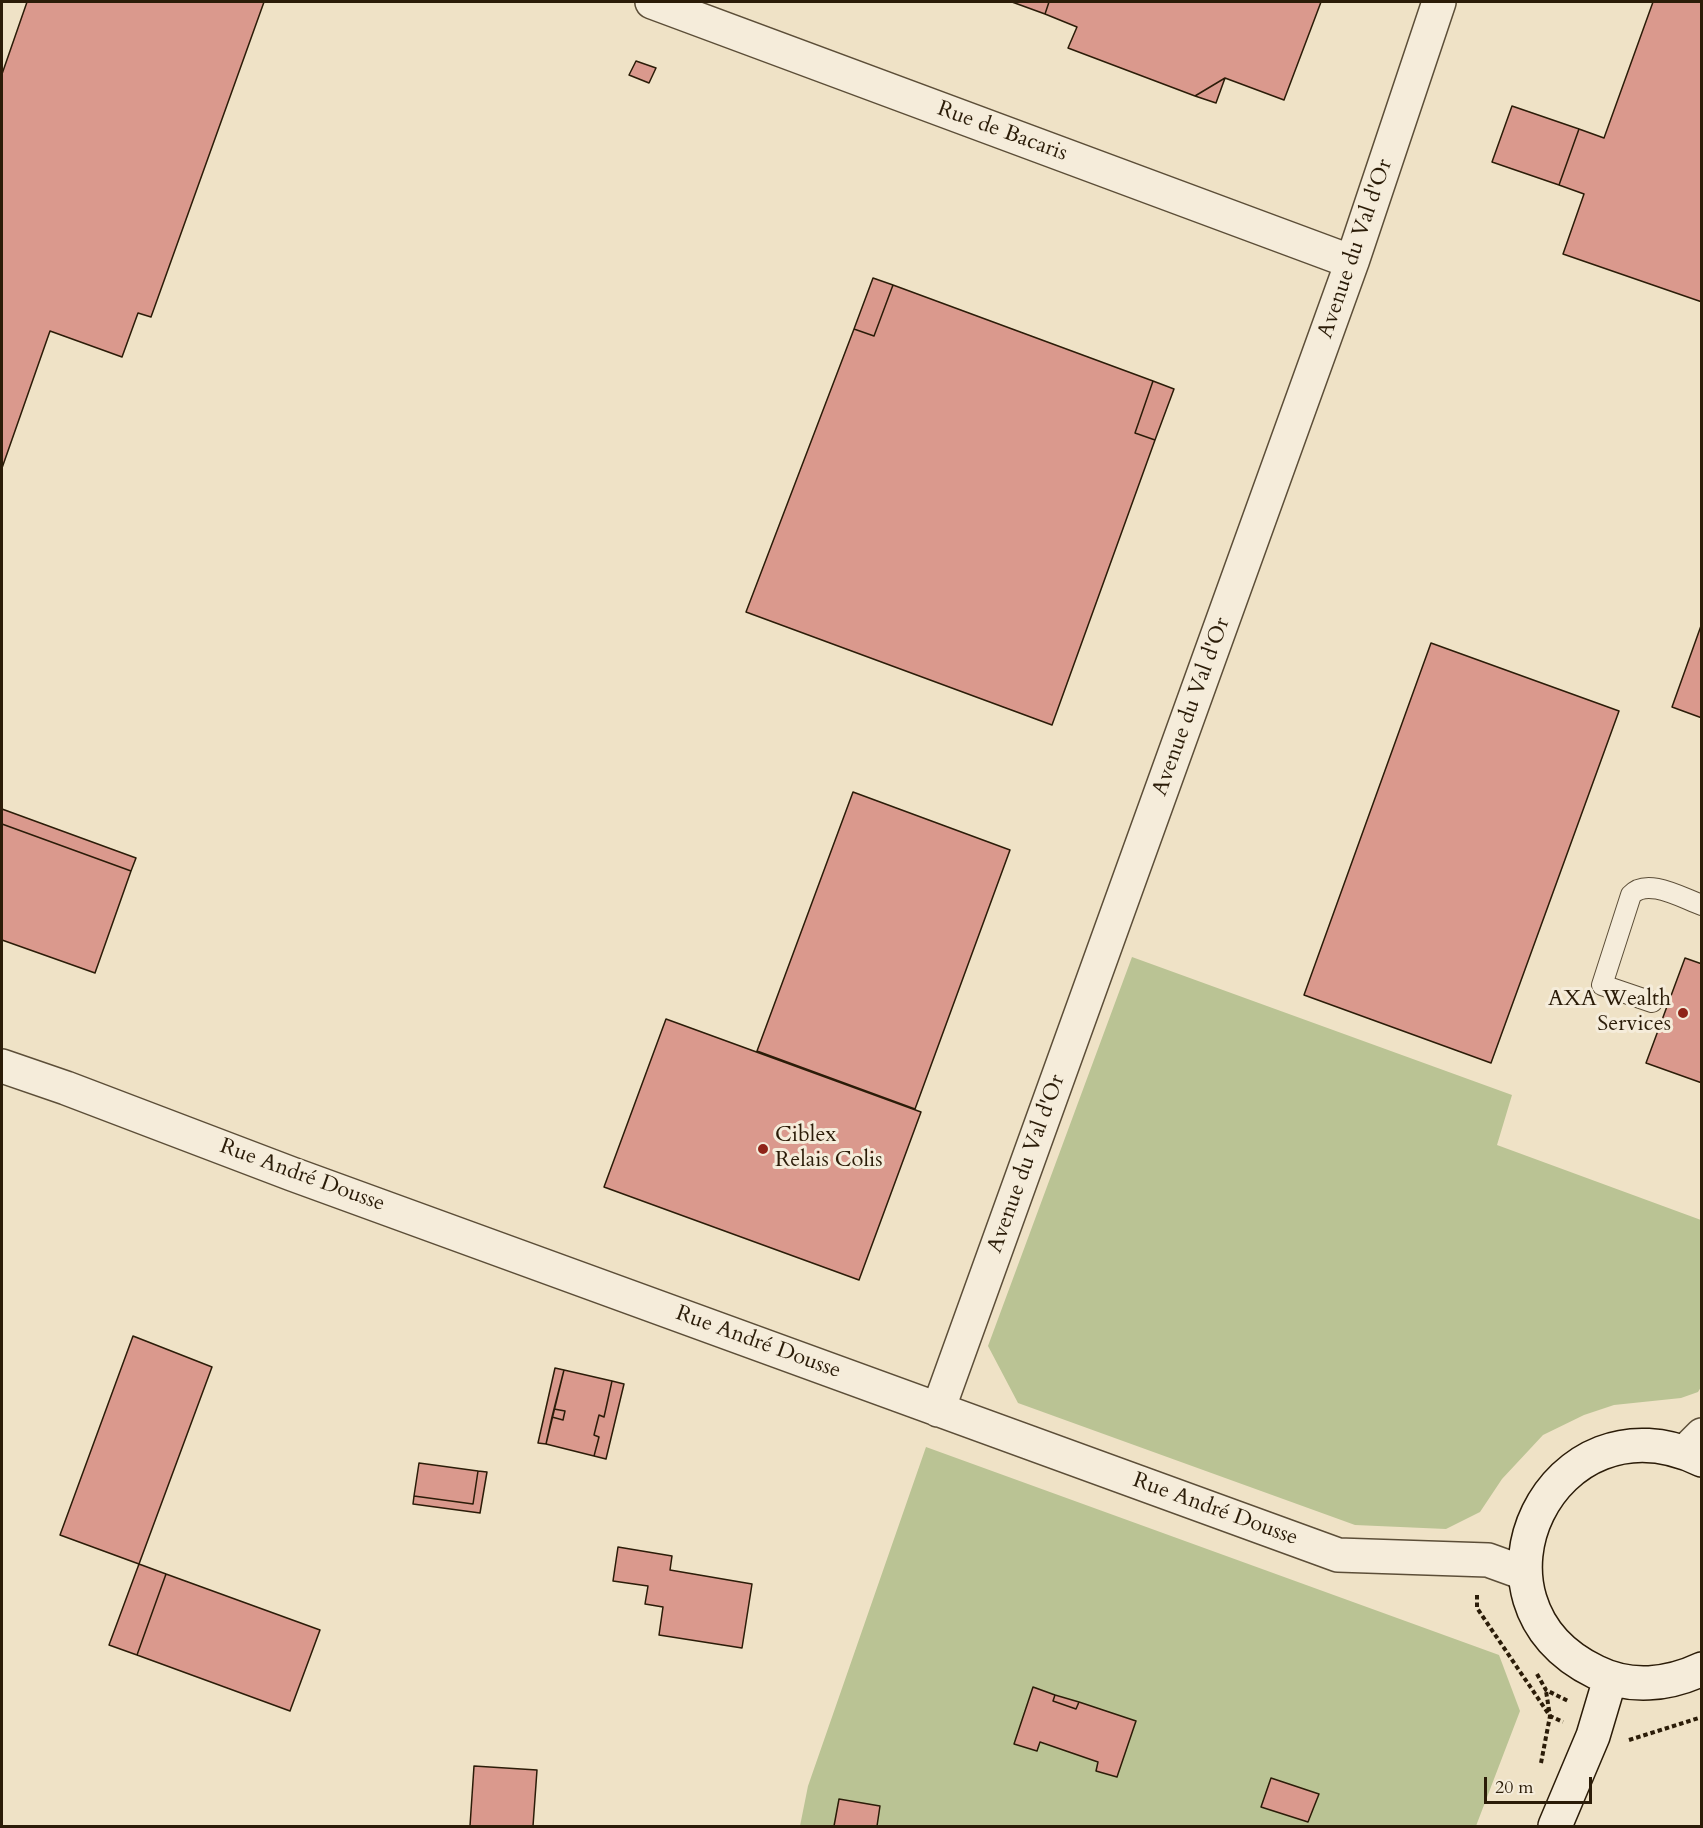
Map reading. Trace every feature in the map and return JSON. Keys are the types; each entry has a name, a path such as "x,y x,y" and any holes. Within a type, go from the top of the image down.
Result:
{"street":[{"name":"Rue de Bacaris","path":"652,2 1352,262"},
{"name":"Avenue du Val d'Or","path":"939,1410 1352,262 1440,2"},
{"name":"Rue André Dousse","path":"2,1066 1338,1555 1488,1560 1524,1573"},
{"path":"1696,1449 1652,1445 1618,1447 1586,1460 1559,1480 1539,1507 1527,1539 1524,1573 1533,1608 1551,1639 1577,1663 1610,1679 1640,1684 1671,1681 1701,1669"},
{"path":"1555,1827 1593,1736 1610,1679"}],"lane":[{"path":"1652,1002 1602,985 1631,895 1636,890 1650,887 1701,905"}],"path":[{"path":"1535,1671 1546,1690 1550,1716 1540,1767"},
{"path":"1546,1690 1570,1702 1600,1712"}],"green space":[{"path":"1132,957 1512,1095 1497,1145 1701,1220 1701,1387 1698,1392 1681,1398 1614,1405 1584,1415 1543,1435 1502,1479 1480,1512 1446,1529 1355,1525 1018,1403 988,1346"},
{"path":"926,1447 1499,1655 1520,1711 1476,1826 800,1826 808,1786"}],"building":[{"path":"27,2 264,2 151,317 138,313 122,357 50,331 2,468 2,74"},
{"path":"1012,2 1049,2 1045,14"},
{"path":"1049,2 1321,2 1284,100 1225,78 1195,96 1068,48 1077,27 1045,14"},
{"path":"1653,2 1702,2 1702,302 1563,254 1584,194 1559,185 1579,129 1604,138"},
{"path":"636,61 656,68 649,83 629,75"},
{"path":"1225,78 1216,103 1195,96"},
{"path":"1512,106 1579,129 1559,185 1492,162"},
{"path":"873,278 893,285 874,336 854,329"},
{"path":"893,285 1153,381 1135,433 1155,440 1052,725 746,612 854,329 874,336"},
{"path":"1153,381 1174,389 1155,440 1135,433"},
{"path":"1702,623 1702,718 1672,707"},
{"path":"1431,643 1619,711 1491,1063 1304,995"},
{"path":"853,792 1010,850 915,1109 757,1051"},
{"path":"2,809 136,858 131,871 2,824"},
{"path":"2,824 131,871 95,973 2,940"},
{"name":"AXA Wealth Services","path":"1685,958 1702,964 1702,1083 1646,1063"},
{"name":"Ciblex Relais Colis","path":"666,1019 921,1112 859,1280 604,1187"},
{"path":"133,1336 212,1367 139,1564 60,1535"},
{"path":"555,1368 564,1370 546,1444 538,1443"},
{"path":"564,1370 612,1381 604,1417 599,1415 594,1435 599,1437 594,1456 546,1444 552,1417 563,1420 565,1411 554,1409"},
{"path":"612,1381 624,1384 606,1459 594,1456 599,1437 594,1435 599,1415 604,1417"},
{"path":"554,1409 565,1411 563,1420 552,1417"},
{"path":"419,1463 478,1471 473,1504 414,1496"},
{"path":"478,1471 487,1472 480,1513 413,1504 414,1496 473,1504"},
{"path":"618,1547 672,1556 670,1570 752,1584 742,1648 659,1635 663,1607 645,1604 648,1586 613,1581"},
{"path":"139,1564 166,1574 137,1655 109,1645"},
{"path":"166,1574 320,1630 290,1711 137,1655"},
{"path":"1033,1687 1055,1695 1053,1701 1076,1709 1079,1702 1136,1721 1117,1777 1096,1771 1098,1762 1040,1742 1037,1751 1014,1744"},
{"path":"1055,1695 1079,1702 1076,1709 1053,1701"},
{"path":"474,1766 537,1770 533,1826 470,1826"},
{"path":"1271,1778 1319,1794 1308,1822 1261,1807"},
{"path":"839,1799 880,1806 877,1826 834,1826"}],"place":[{"name":"AXA Wealth Services","path":"1683,1013"},
{"name":"Ciblex Relais Colis","path":"763,1149"}]}
